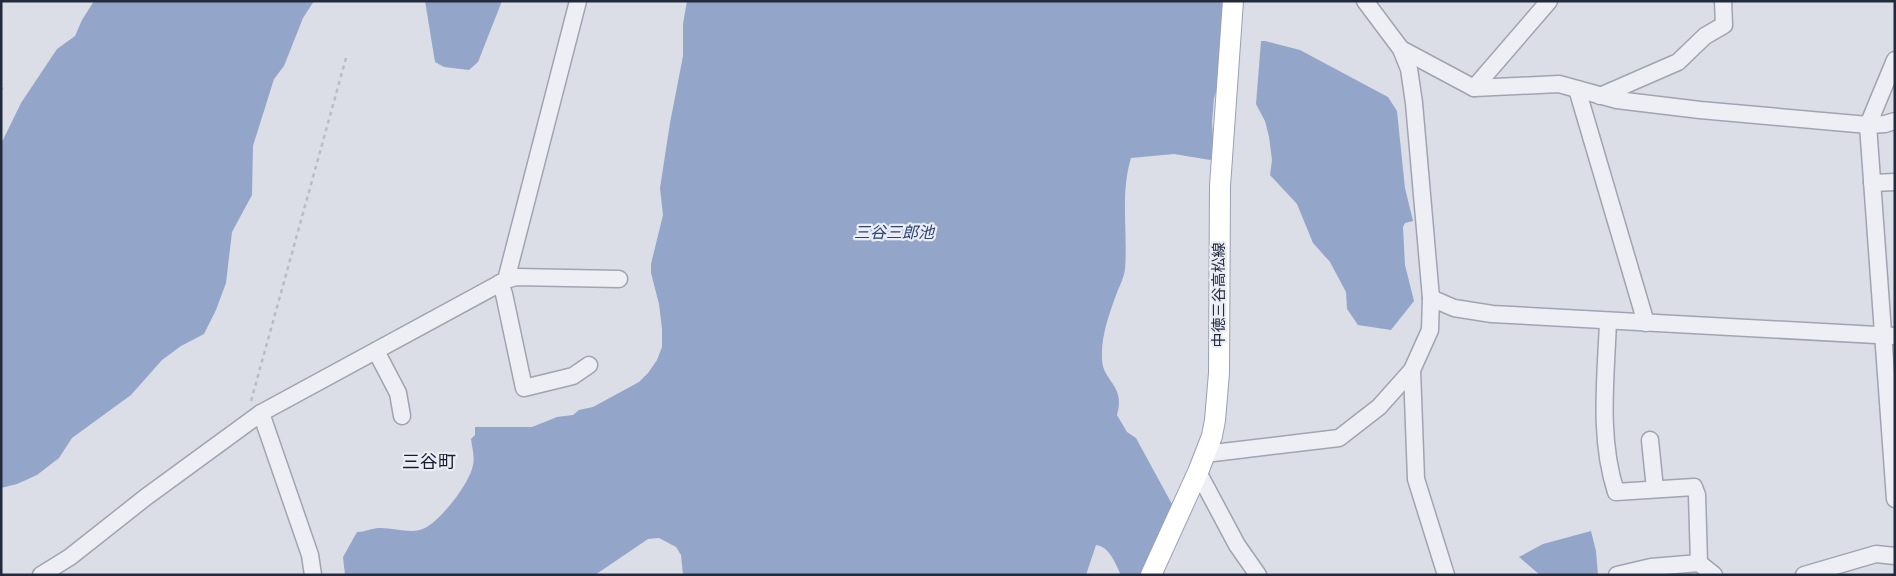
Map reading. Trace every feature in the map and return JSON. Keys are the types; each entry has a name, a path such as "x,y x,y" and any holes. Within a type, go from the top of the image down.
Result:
{"main road":[{"name":"中徳三谷高松線","path":"1151,575 1202,463 1212,436 1218,399 1220,186 1233,1"}],"street":[{"path":"578,1 503,282 524,388 573,376 588,365"},
{"path":"1258,575 1237,546 1202,463 1339,438 1379,408 1412,370 1430,330 1431,298 1414,103 1409,70 1401,49 1365,1"},
{"path":"1474,88 1549,1"},
{"path":"1600,96 1678,62 1704,36 1724,25 1723,1"},
{"path":"1401,49 1474,88 1559,84 1617,100 1700,110 1868,125 1885,124 1895,121"},
{"path":"1895,60 1868,125 1872,183 1889,336 1895,498"},
{"path":"1577,90 1646,323"},
{"path":"1872,183 1895,182"},
{"path":"46,574 255,416 503,282 516,277 619,279"},
{"path":"1431,298 1454,308 1492,314 1889,336"},
{"path":"1608,321 1604,429 1609,470 1616,492 1694,487 1698,495 1699,563"},
{"path":"376,351 398,393 402,416"},
{"path":"1412,370 1416,479 1446,575"},
{"path":"255,416 310,555 313,575"},
{"path":"1650,440 1655,489"},
{"path":"1804,575 1876,554 1895,556"},
{"path":"1617,575 1651,567 1699,563 1714,575"}],"path":[{"path":"255,416 250,407 252,399 346,58"}],"water":[{"path":"94,1 314,1 303,18 284,66 274,79 253,146 252,195 232,232 226,283 216,310 204,334 181,346 162,360 131,395 72,438 59,458 37,475 17,484 1,488 1,144 21,103 57,49 75,36"},
{"path":"425,1 502,1 478,62 469,70 444,67 435,62"},
{"name":"三谷三郎池","path":"687,1 1224,1 1219,84 1214,98 1212,122 1214,157 1210,160 1174,154 1131,158 1125,199 1125,269 1104,334 1103,366 1118,396 1117,415 1127,432 1136,438 1173,506 1140,575 1121,575 1108,552 1101,546 1096,545 1086,575 683,575 681,555 676,547 659,538 648,539 595,575 345,575 343,557 357,532 379,528 408,531 420,530 432,524 454,500 471,473 474,458 471,439 475,435 475,427 532,427 557,417 573,415 579,410 593,407 639,382 657,360 662,347 662,329 659,304 651,273 651,264 663,215 660,188 683,56 683,24"},
{"path":"1261,41 1300,50 1388,97 1397,111 1405,188 1413,221 1405,223 1403,227 1405,265 1414,301 1391,330 1358,325 1347,309 1346,292 1330,262 1313,243 1297,204 1270,175 1272,160 1269,137 1265,121 1256,104"},
{"path":"1591,531 1596,551 1598,575 1540,575 1519,557 1543,544"}],"district":[{"name":"三谷町","path":"429,461"}]}
